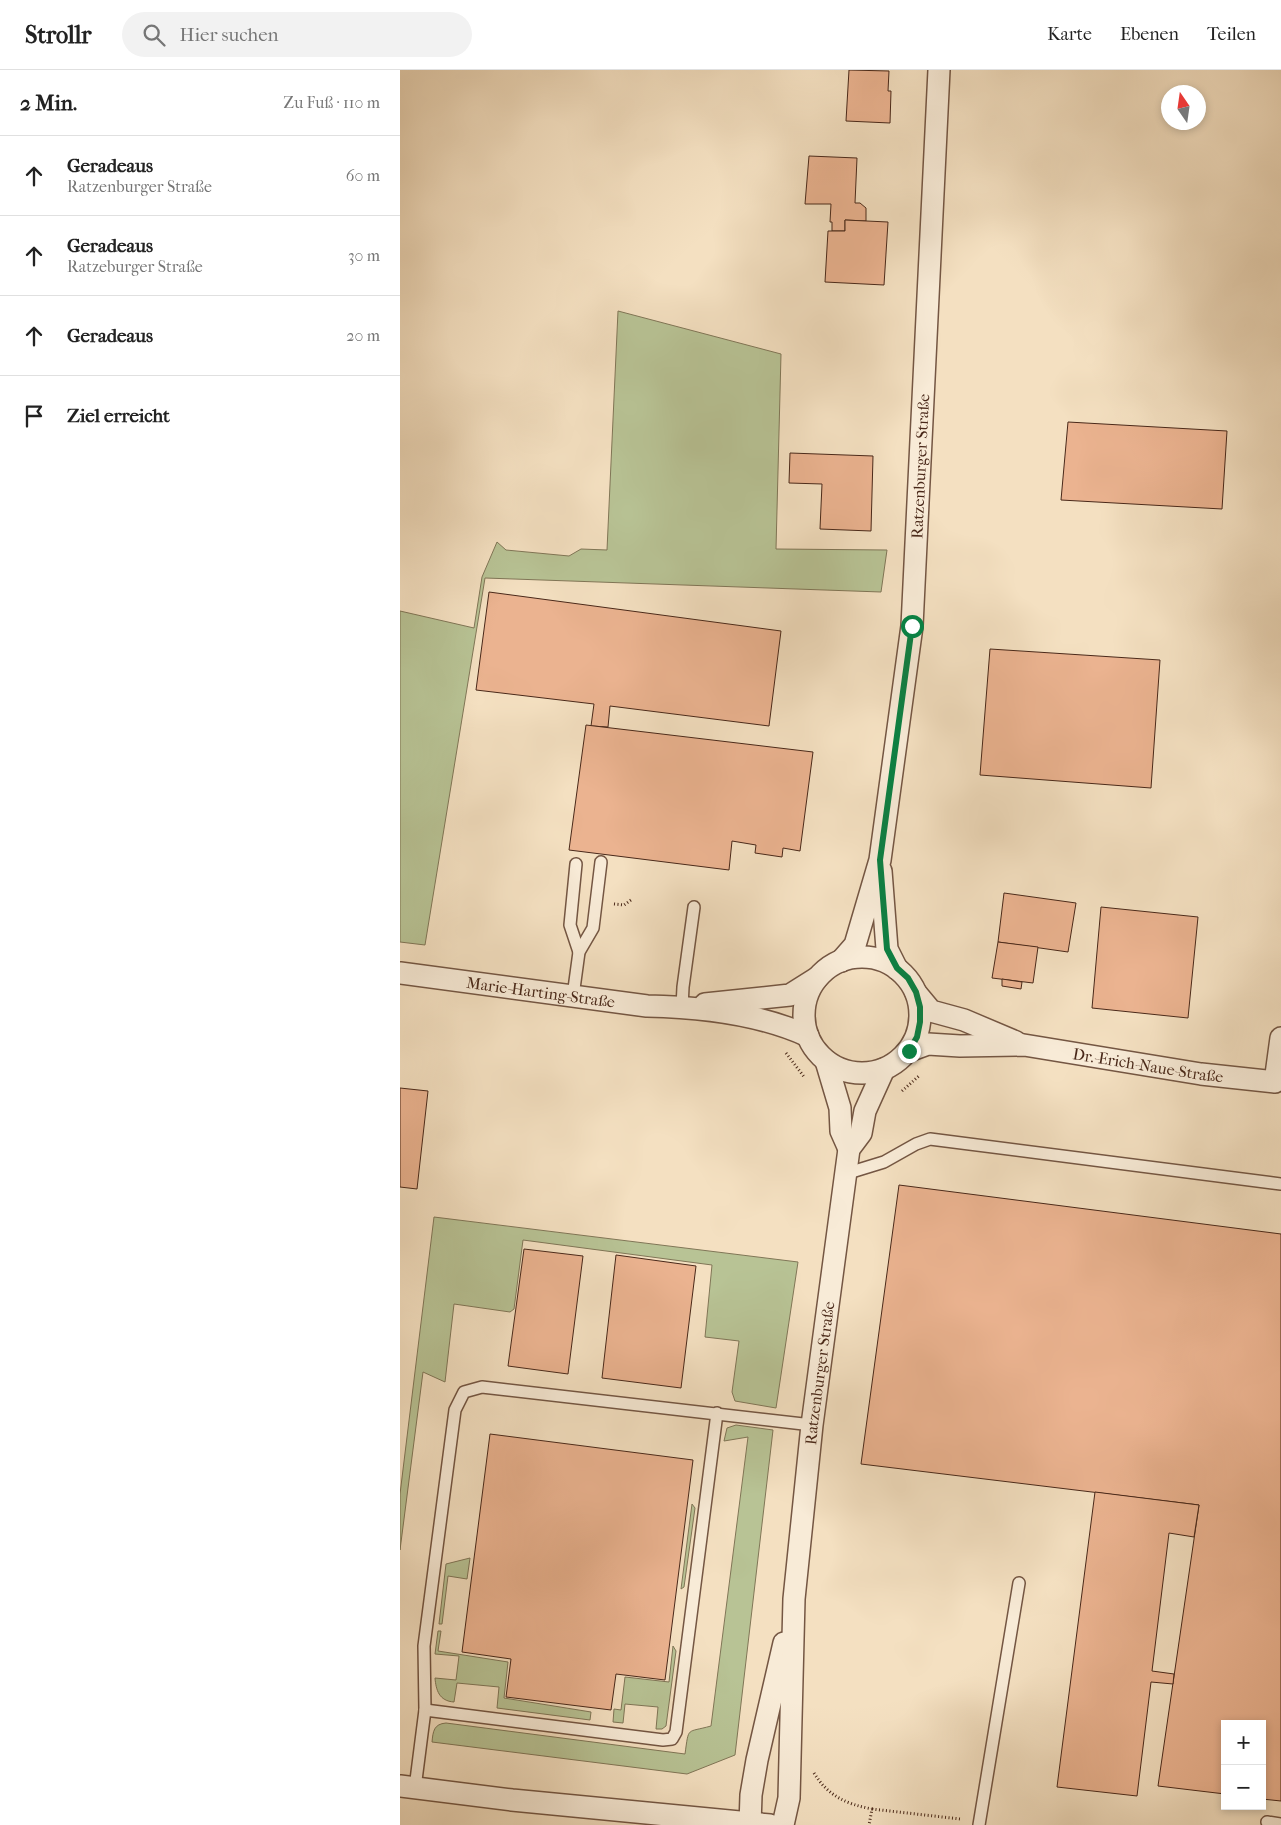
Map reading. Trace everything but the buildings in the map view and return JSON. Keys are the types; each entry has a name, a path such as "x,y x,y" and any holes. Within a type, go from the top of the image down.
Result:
{"street":[{"name":"Ratzenburger Straße","path":"880,860 912,626 939,70"},
{"path":"682,1007 790,994 841,961 855,945 880,860"},
{"path":"880,860 887,949 897,968"},
{"path":"841,961 856,958 884,961 897,968 908,978 931,1012 964,1020 1024,1045"},
{"name":"Marie-Harting-Straße","path":"400,972 646,1006 682,1007"},
{"path":"817,978 809,991 804,1006 804,1022 808,1036 815,1050 826,1061 839,1069 854,1073 869,1073 884,1069 898,1062 909,1051 917,1037 920,1022 920,1007 916,992"},
{"path":"682,1007 769,1021 808,1036"},
{"name":"Dr.-Erich-Naue-Straße","path":"1024,1045 1201,1074 1278,1083 1281,1038"},
{"path":"909,1051 928,1044 960,1046 1024,1045"},
{"path":"826,1061 840,1108 841,1131 849,1149 861,1133 865,1111 884,1069"},
{"name":"Ratzenburger Straße","path":"783,1825 789,1798 794,1599 812,1425 849,1149"},
{"name":"Ratzenburger Straße","path":"757,1825 751,1794 794,1599"},
{"path":"408,1787 512,1800 757,1825"}],"lane":[{"path":"574,996 579,952 593,928 601,862"},
{"path":"576,864 570,925 579,952"},
{"path":"682,1007 694,907"},
{"path":"845,1174 884,1162 916,1144 930,1139 1281,1184"},
{"path":"408,1787 425,1710 424,1646 455,1410 464,1392 482,1387 812,1425"},
{"path":"425,1710 663,1740 672,1739 676,1732 717,1413"},
{"path":"980,1824 1018,1583"},
{"path":"1266,1822 1281,1824"}],"path":[{"path":"615,904 624,905 631,900"},
{"path":"769,1021 769,1034 809,1083"},
{"path":"900,1093 926,1069"},
{"path":"812,1766 814,1774 833,1795 855,1806 980,1824"},
{"path":"869,1825 872,1809"}],"green space":[{"path":"618,311 781,354 776,549 887,550 881,592 485,578 425,945 400,942 400,611 474,628 482,577 497,542 506,550 569,556 581,549 607,550"},
{"path":"434,1217 798,1262 776,1408 735,1401 732,1392 739,1341 705,1337 712,1265 523,1240 514,1309 510,1312 454,1304 445,1382 423,1372 400,1550 400,1494"},
{"path":"736,1425 773,1430 735,1755 687,1774 432,1742 435,1729 439,1725 446,1723 685,1754 690,1732 711,1726 748,1437 724,1441 727,1428"},
{"path":"692,1504 695,1508 684,1587 681,1589"},
{"path":"470,1558 467,1579 448,1576 442,1624 439,1624 446,1564"},
{"path":"438,1631 441,1631 438,1651 508,1662 504,1698 591,1712 590,1720 497,1708 499,1687 457,1683 454,1702 445,1700 437,1691 435,1678 456,1680 459,1656 435,1654"},
{"path":"673,1646 676,1651 666,1726 662,1729 656,1729 658,1707 625,1704 623,1723 613,1722 614,1709 621,1710 625,1677 669,1682"}],"route":[{"path":"909,1051 917,1037 920,1007 916,992 908,978 897,968 887,949 880,860 912,626"}]}
